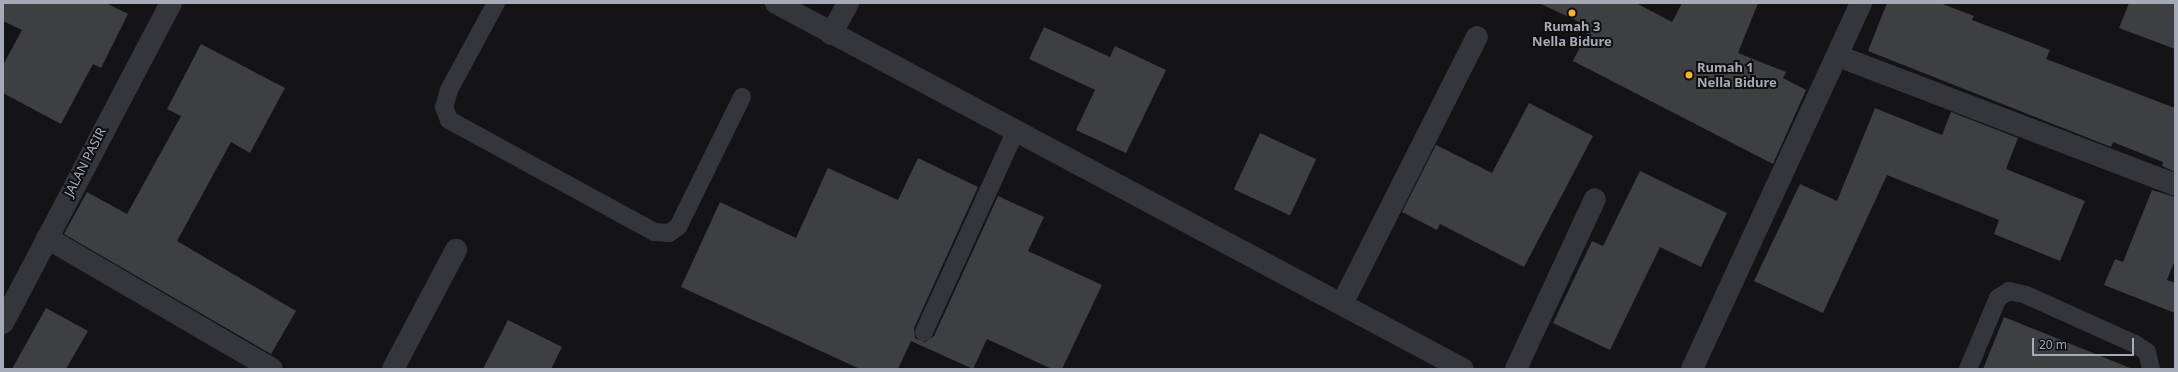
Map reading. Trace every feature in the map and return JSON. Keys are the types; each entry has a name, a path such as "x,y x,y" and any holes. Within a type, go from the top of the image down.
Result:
{"street":[{"name":"JALAN PASIR","path":"3,323 171,3"},
{"path":"776,3 1015,132 1342,304 1454,367"},
{"path":"831,34 848,3"},
{"path":"1692,369 1838,56 1860,3"},
{"path":"1342,304 1477,37"},
{"path":"1838,56 2175,184"},
{"path":"1516,369 1595,199"},
{"path":"47,238 272,369"},
{"path":"393,369 456,250"}],"lane":[{"path":"496,3 449,90 444,107 449,120 654,232 669,233 678,227 742,97"},
{"path":"924,332 1015,132"},
{"path":"1968,369 1998,298 2009,291 2026,295 2135,344 2148,352 2151,369"}],"building":[{"path":"3,3 106,3 128,14 101,68 93,64 61,124 3,93 3,65 22,30 3,21"},
{"name":"Rumah 1 Nella Bidure","path":"1539,3 1636,3 1672,22 1682,3 1758,3 1738,53 1786,72 1783,78 1806,90 1773,164 1573,61 1590,27"},
{"path":"1887,3 1940,3 1974,16 1972,20 2050,50 2046,59 2175,108 2175,172 2162,166 2163,162 2113,142 2111,147 1868,51"},
{"path":"2129,3 2175,3 2175,49 2119,28"},
{"path":"1044,27 1110,57 1115,46 1166,70 1126,153 1076,130 1095,90 1029,59"},
{"path":"201,44 285,88 250,153 231,142 177,241 296,311 271,354 64,234 87,192 127,214 181,116 167,109"},
{"path":"1529,103 1593,136 1524,267 1440,224 1437,230 1402,212 1436,145 1492,173"},
{"path":"1875,108 1942,135 1951,112 2018,138 2006,169 2085,201 2060,261 1994,234 1999,220 1887,175 1823,313 1754,281 1800,184 1837,201"},
{"path":"1260,133 1316,159 1290,215 1234,189"},
{"path":"918,158 978,187 914,328 915,338 925,342 934,336 998,196 1044,217 1028,251 1102,285 1062,369 1052,369 987,339 973,369 911,341 898,369 860,369 681,287 720,202 796,238 828,168 898,200"},
{"path":"1640,171 1727,213 1701,267 1660,247 1610,350 1553,323 1592,241 1603,246"},
{"path":"2152,190 2175,197 2175,260 2167,280 2175,283 2175,313 2104,285 2115,259 2123,262"},
{"path":"46,308 88,331 66,369 12,369"},
{"path":"2004,317 2130,368 1983,369"},
{"path":"508,320 562,347 551,369 483,369"}],"place":[{"name":"Rumah 3 Nella Bidure","path":"1572,13"},
{"name":"Rumah 1 Nella Bidure","path":"1689,75"}]}
